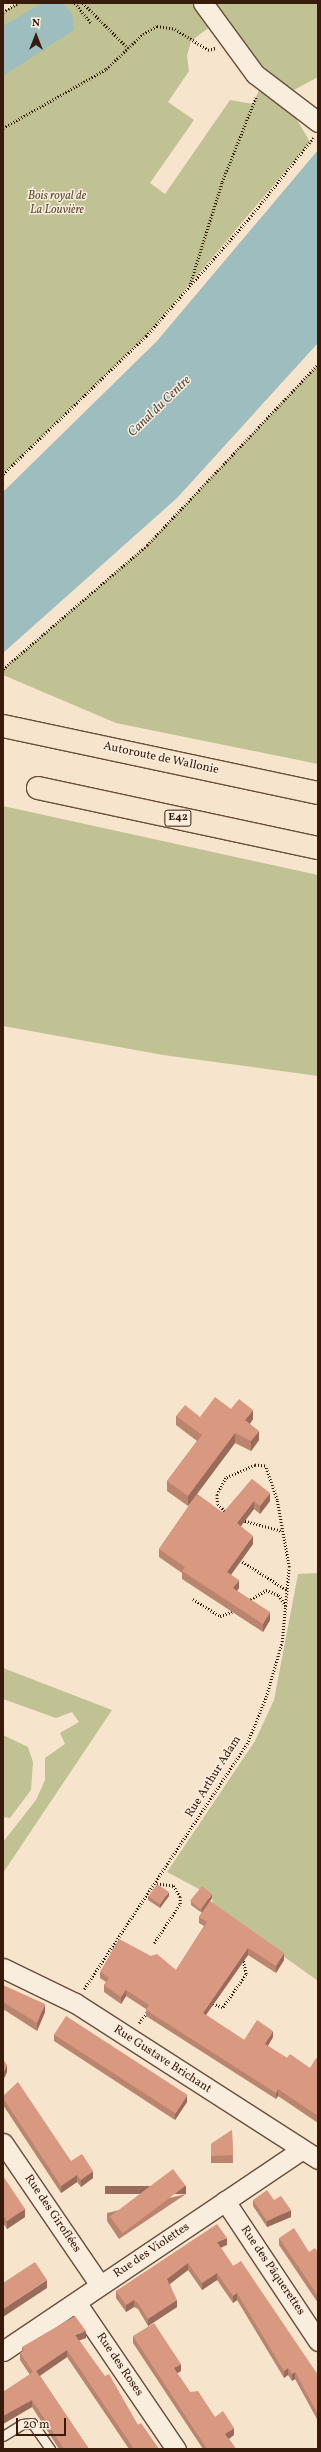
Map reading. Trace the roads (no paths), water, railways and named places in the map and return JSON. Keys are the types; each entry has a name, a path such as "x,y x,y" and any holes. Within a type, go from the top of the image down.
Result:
{"highway":[{"name":"Autoroute de Wallonie","path":"3,726 318,793"},
{"name":"E42","path":"38,788 318,848"}],"street":[{"path":"203,3 230,44 263,81 318,122"},
{"name":"Rue Gustave Brichant","path":"3,1968 75,2003 300,2150 318,2159"},
{"name":"Rue des Giroflées","path":"3,2143 100,2285"},
{"name":"Rue des Violettes","path":"3,2351 300,2150"},
{"name":"Rue des Pâquerettes","path":"225,2201 318,2341"},
{"name":"Rue des Roses","path":"76,2302 176,2449"}],"lane":[{"path":"3,2436 22,2424 32,2423 50,2449"}],"water":[{"path":"42,3 63,3 72,14 74,30 3,76 3,26"},
{"name":"Canal du Centre","path":"318,150 318,343 177,498 3,653 3,492 157,341"}],"park label":[{"name":"Bois royal de La Louvière","path":"57,204"}]}
